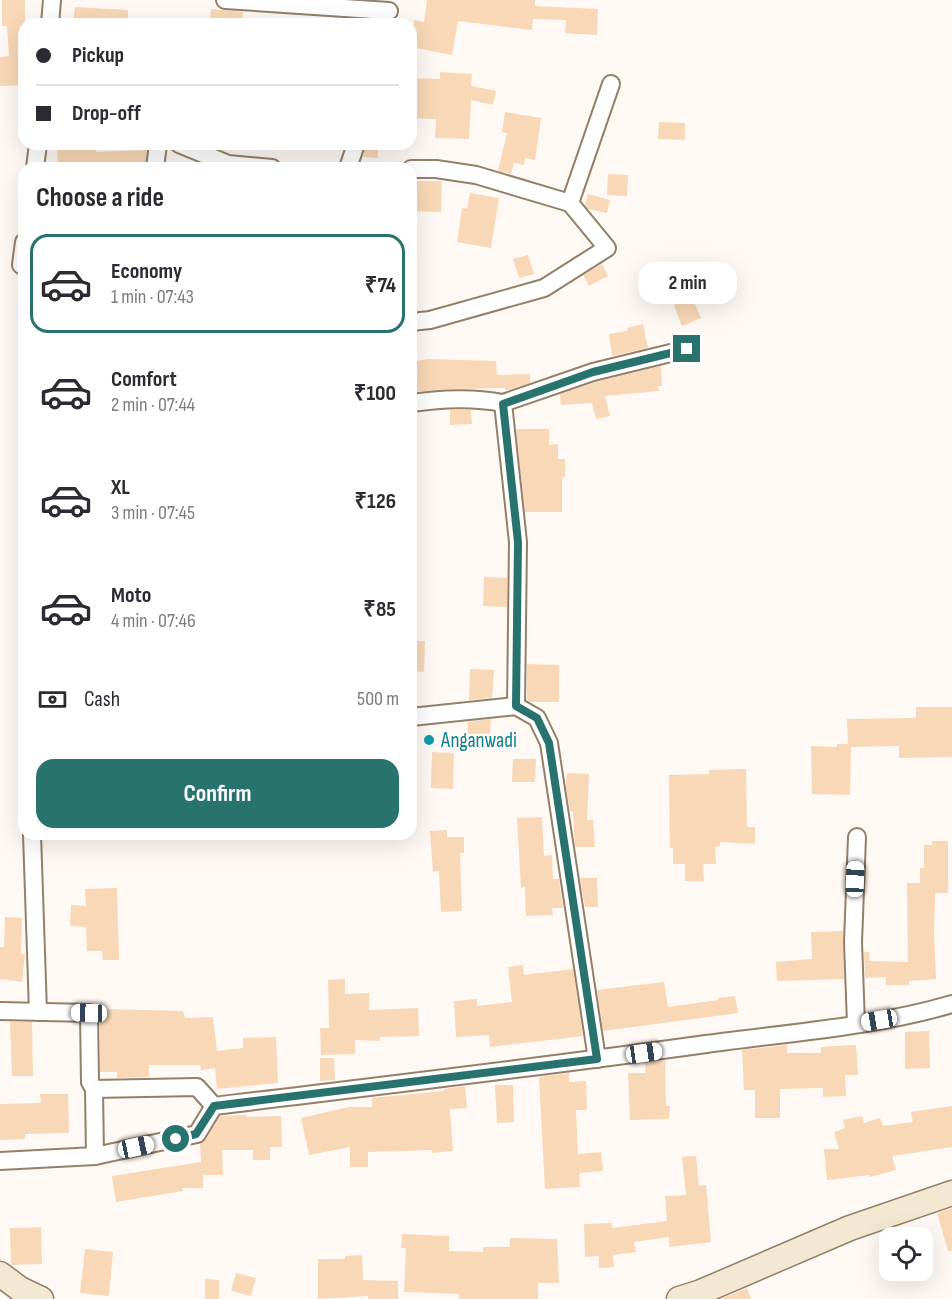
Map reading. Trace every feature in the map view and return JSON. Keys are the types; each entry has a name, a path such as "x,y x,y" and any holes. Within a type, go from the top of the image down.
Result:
{"street":[{"path":"50,18 52,0"},
{"path":"225,0 389,12"},
{"path":"570,203 611,84"},
{"path":"194,150 223,162"},
{"path":"417,169 436,169 476,175 570,203 607,248 544,288 430,320 417,321"},
{"path":"417,402 450,398 480,399 503,404 593,372 687,349"},
{"path":"503,404 518,542 516,706"},
{"path":"417,716 516,706 537,718 549,743 597,1059"},
{"path":"856,1024 853,942 857,837"},
{"path":"32,840 38,1012"},
{"path":"214,1106 597,1059 856,1024 924,1012 952,1004"},
{"path":"0,1011 89,1013 90,1082 94,1089 95,1156"},
{"path":"94,1089 197,1087 214,1106"},
{"path":"0,1161 95,1156 196,1134 214,1106"},
{"path":"679,1299 701,1292 850,1228 952,1193"},
{"path":"0,1274 20,1289 41,1299"}],"building":[{"path":"2,0 25,0 25,18 18,18 18,85 0,86 0,57 9,56 7,26 2,26"},
{"path":"427,0 535,0 535,6 598,9 597,35 565,33 566,20 533,19 532,30 458,21 452,55 417,48 417,21 424,22"},
{"path":"75,7 128,10 128,18 74,18"},
{"path":"211,9 243,12 242,18 210,18"},
{"path":"440,72 472,74 471,86 496,91 493,105 471,100 469,139 435,138 436,119 417,118 417,78 440,79"},
{"path":"505,112 541,118 535,160 525,158 524,165 514,163 511,174 498,171 507,133 502,132"},
{"path":"659,122 685,123 685,140 658,139"},
{"path":"57,150 96,150 96,152 147,150 146,162 58,162"},
{"path":"365,150 378,150 378,158 363,157"},
{"path":"608,174 628,175 627,196 607,195"},
{"path":"417,181 442,181 441,212 417,211"},
{"path":"470,193 499,198 491,248 457,242 462,208 467,209"},
{"path":"588,194 610,200 607,213 588,209 585,205"},
{"path":"528,255 534,274 519,278 513,259"},
{"path":"602,264 608,276 589,286 583,275"},
{"path":"692,297 701,318 682,326 674,305"},
{"path":"643,324 648,348 612,356 609,334 628,331 627,328"},
{"path":"428,359 496,361 497,375 530,374 530,383 509,390 505,388 417,392 417,361"},
{"path":"661,366 662,386 658,386 659,391 605,396 610,416 596,419 592,403 561,405 560,394 596,382"},
{"path":"450,410 471,410 472,424 450,425"},
{"path":"516,429 549,429 549,445 558,444 558,459 565,459 565,477 562,477 562,512 525,512"},
{"path":"484,577 507,578 507,607 483,606"},
{"path":"417,641 425,641 424,672 417,671"},
{"path":"527,664 559,665 559,702 530,702 527,700"},
{"path":"470,669 494,670 492,698 469,700"},
{"path":"916,707 952,707 952,757 899,758 899,746 851,747 850,795 812,794 811,746 837,747 837,744 848,744 847,719 916,718"},
{"path":"491,719 490,735 468,734 468,722"},
{"path":"432,752 454,753 453,789 431,788"},
{"path":"513,759 536,759 535,782 512,782"},
{"path":"746,769 747,827 755,827 755,844 720,842 720,846 715,847 716,864 703,864 704,881 685,881 685,864 673,864 673,848 670,848 669,775 709,774 709,770"},
{"path":"567,773 589,774 587,820 593,820 595,847 575,847 573,812 570,811 566,786"},
{"path":"542,817 544,856 552,855 553,879 559,879 563,908 552,908 553,915 526,916 525,887 521,888 517,818"},
{"path":"447,830 447,837 464,837 464,853 460,853 462,911 441,912 439,871 433,872 430,831"},
{"path":"932,841 948,841 948,893 935,893 936,979 909,981 909,985 886,985 886,977 865,978 864,952 870,952 869,961 908,962 907,883 920,883 920,868 924,868 924,845 932,845"},
{"path":"580,878 597,878 598,907 585,907"},
{"path":"117,888 119,960 103,960 102,951 87,951 86,927 70,926 71,905 86,906 85,889"},
{"path":"5,917 22,918 21,954 25,954 22,982 0,979 0,947 4,947"},
{"path":"843,931 844,979 777,981 776,962 812,959 811,932"},
{"path":"523,965 524,975 573,969 583,1036 490,1047 489,1035 456,1037 454,1001 477,999 477,1006 512,1002 508,967"},
{"path":"345,979 345,994 369,993 369,1010 418,1008 419,1036 380,1037 380,1041 355,1040 355,1054 321,1055 320,1028 329,1028 328,980"},
{"path":"664,982 668,1007 735,996 738,1013 603,1031 597,990"},
{"path":"102,1009 183,1011 185,1018 213,1017 217,1051 243,1048 243,1038 276,1037 278,1083 217,1089 215,1068 201,1070 200,1065 149,1065 149,1077 117,1078 117,1072 100,1072"},
{"path":"10,1022 32,1022 33,1076 12,1076"},
{"path":"929,1031 930,1068 905,1069 905,1032"},
{"path":"787,1045 787,1053 821,1053 821,1047 856,1045 858,1075 845,1075 846,1096 823,1097 823,1088 780,1089 780,1118 755,1118 755,1090 744,1090 742,1050"},
{"path":"320,1058 334,1058 335,1080 320,1081"},
{"path":"665,1060 666,1106 670,1106 669,1119 630,1120 628,1073 646,1073 645,1063"},
{"path":"569,1073 569,1082 586,1081 587,1110 576,1110 578,1154 601,1152 603,1171 579,1173 580,1187 545,1189 539,1077"},
{"path":"495,1085 513,1085 514,1122 497,1123"},
{"path":"465,1086 467,1108 450,1109 453,1151 368,1152 368,1167 350,1167 350,1147 309,1155 301,1118 349,1107 372,1107 372,1098 444,1091 444,1089"},
{"path":"40,1094 68,1094 69,1133 25,1134 25,1139 0,1140 0,1104 41,1103"},
{"path":"952,1106 952,1147 892,1156 896,1170 870,1177 869,1175 827,1180 824,1149 839,1149 834,1132 845,1128 843,1120 862,1116 864,1123 880,1118 883,1126 913,1122 911,1112"},
{"path":"247,1115 247,1117 281,1116 282,1147 270,1147 270,1160 253,1160 253,1150 222,1150 223,1175 203,1175 203,1188 182,1188 183,1191 116,1202 112,1176 201,1162 200,1144 206,1139 220,1116"},
{"path":"696,1156 699,1186 706,1185 711,1242 669,1247 669,1237 634,1242 636,1252 613,1255 614,1267 599,1268 599,1256 585,1257 584,1224 612,1223 612,1228 667,1221 665,1196 686,1195 682,1157"},
{"path":"952,1208 952,1251 948,1251 937,1213"},
{"path":"41,1227 42,1264 11,1265 10,1228"},
{"path":"402,1234 449,1236 449,1251 483,1252 483,1247 510,1247 510,1238 557,1239 559,1283 538,1283 538,1299 459,1299 459,1294 404,1292 406,1248 401,1248"},
{"path":"85,1249 113,1252 109,1296 80,1293"},
{"path":"362,1255 363,1280 398,1281 398,1299 368,1299 368,1296 318,1299 318,1259 345,1259 345,1256"},
{"path":"236,1273 256,1278 251,1296 231,1291"},
{"path":"205,1279 219,1280 219,1299 205,1299"},
{"path":"747,1288 751,1299 721,1299"}],"place":[{"name":"Anganwadi","path":"429,740"}],"route":[{"path":"176,1139 196,1134 214,1106 597,1059 549,743 537,718 516,706 518,542 503,404 593,372 687,349"}]}
